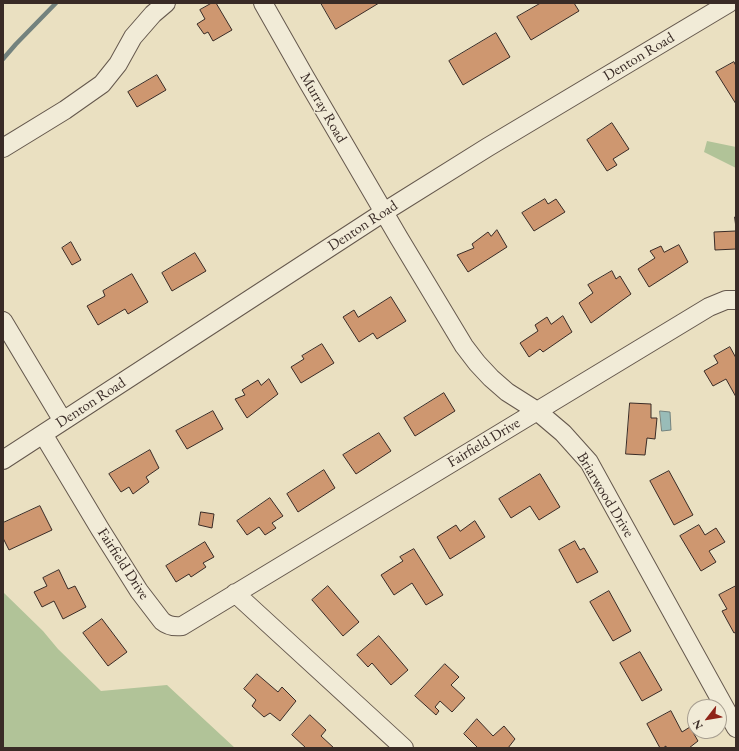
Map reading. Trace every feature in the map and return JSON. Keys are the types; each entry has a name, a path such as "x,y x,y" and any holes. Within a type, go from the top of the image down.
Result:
{"street":[{"path":"3,148 65,110 102,84 118,64 133,37 153,14 166,3"},
{"name":"Murray Road","path":"263,3 305,78 384,212"},
{"name":"Denton Road","path":"3,460 384,212 488,147 729,3"},
{"name":"Briarwood Drive","path":"384,212 450,324 477,363 507,392 536,411 563,433 588,462 615,508 736,728"},
{"name":"Fairfield Drive","path":"43,434 139,591 162,621 171,626 182,626 709,307 726,300 736,300"},
{"path":"3,321 63,421"},
{"path":"235,593 404,748"}],"green space":[{"path":"707,141 736,147 736,168 704,152"},
{"path":"3,592 101,691 167,685 235,748 3,748"}],"water":[{"path":"660,411 670,412 671,430 662,431"}],"building":[{"path":"212,3 216,3 232,30 213,41 208,32 204,34 197,24 205,19 200,10"},
{"path":"321,3 379,3 336,29"},
{"path":"541,3 574,3 579,11 531,40 517,17"},
{"path":"496,33 510,57 463,85 449,61"},
{"path":"734,62 736,66 736,104 716,72"},
{"path":"157,75 166,90 137,107 128,92"},
{"path":"612,123 629,149 613,159 617,165 607,171 587,140"},
{"path":"545,199 548,204 556,199 565,212 534,231 522,213"},
{"path":"497,230 507,247 468,272 457,255 474,248 472,244 488,232 491,236"},
{"path":"736,231 736,249 715,250 714,232"},
{"path":"71,242 81,260 72,265 62,248"},
{"path":"679,245 688,262 649,287 638,269 655,258 650,251 661,246 664,252"},
{"path":"195,253 206,271 172,291 162,273"},
{"path":"612,271 616,279 620,276 631,294 591,323 579,303 593,293 588,285"},
{"path":"132,274 148,302 128,314 125,309 98,325 87,306 105,296 103,291"},
{"path":"391,297 406,321 377,339 373,333 359,342 343,317 354,310 358,317"},
{"path":"563,316 572,332 543,352 540,349 529,357 520,343 538,331 535,325 547,317 551,324"},
{"path":"322,344 334,363 301,383 291,367 304,359 302,356"},
{"path":"730,347 736,358 736,397 726,379 713,386 704,371 718,363 714,356"},
{"path":"269,379 278,394 247,418 235,399 245,395 242,390 258,380 261,385"},
{"path":"444,393 455,411 415,436 404,418"},
{"path":"630,403 651,404 651,418 657,418 655,439 647,438 645,455 626,454"},
{"path":"213,411 223,429 187,449 176,431"},
{"path":"379,433 391,451 356,474 343,455"},
{"path":"150,450 159,468 146,477 149,482 133,494 129,487 121,492 109,474"},
{"path":"324,470 335,488 298,512 287,494"},
{"path":"669,471 693,515 674,525 650,481"},
{"path":"540,474 560,507 539,520 530,506 511,518 499,499"},
{"path":"270,498 283,516 272,523 276,528 265,535 259,527 247,535 237,521"},
{"path":"40,506 52,530 9,550 3,538 3,523"},
{"path":"201,512 214,514 212,528 199,525"},
{"path":"475,521 485,537 450,559 437,537 456,525 460,531"},
{"path":"699,525 705,535 716,528 725,542 709,551 716,562 701,571 680,536"},
{"path":"575,541 580,550 584,548 598,572 577,583 559,550"},
{"path":"205,542 214,557 203,563 206,567 191,577 189,574 176,582 166,566"},
{"path":"414,549 443,595 426,605 412,583 394,595 381,575 403,561 400,557"},
{"path":"59,570 68,589 75,586 86,607 63,619 54,601 42,607 34,592 47,586 43,578"},
{"path":"328,586 359,622 343,636 312,600"},
{"path":"736,586 736,632 734,633 722,611 727,609 719,595"},
{"path":"609,591 631,631 613,641 590,602"},
{"path":"102,619 127,652 108,666 83,633"},
{"path":"379,636 408,670 391,685 372,663 368,667 357,655"},
{"path":"640,652 662,690 642,701 620,663"},
{"path":"445,664 459,677 451,685 465,698 452,712 440,701 435,707 439,711 436,715 415,696"},
{"path":"257,674 278,692 282,687 296,701 280,721 270,713 264,717 252,706 256,700 244,689"},
{"path":"671,711 682,732 687,729 687,739 697,739 698,741 689,748 666,748 666,746 660,748 647,724"},
{"path":"310,715 326,730 321,736 334,748 306,748 292,735"},
{"path":"477,719 493,736 504,726 515,739 508,748 478,748 464,734"}],"waterway":[{"path":"3,59 56,3"}]}
